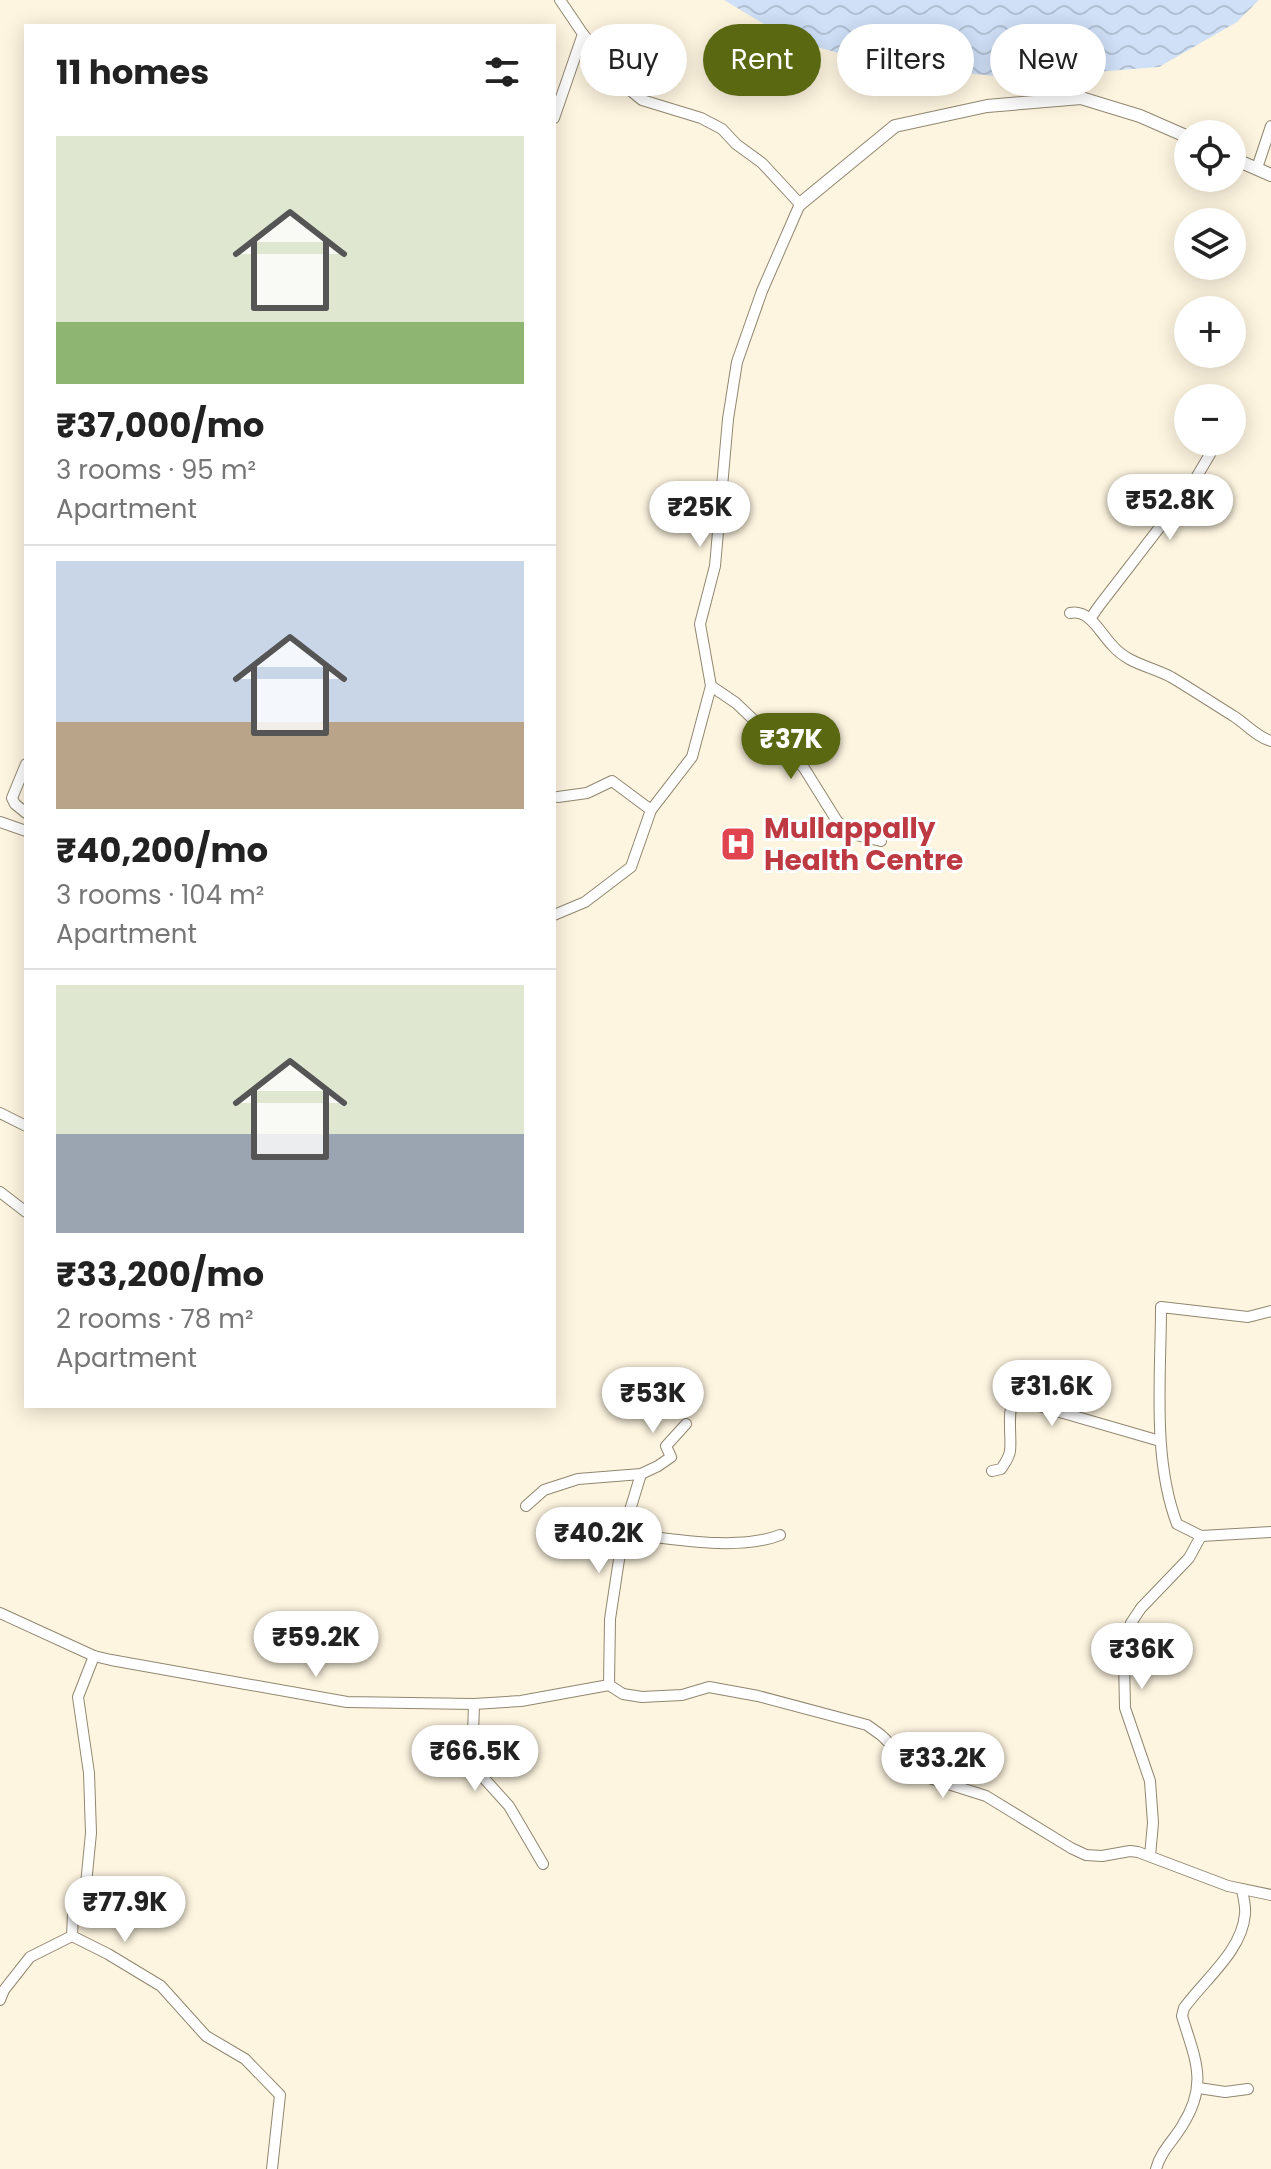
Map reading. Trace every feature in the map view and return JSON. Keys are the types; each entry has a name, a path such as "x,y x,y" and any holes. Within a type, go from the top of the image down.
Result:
{"street":[{"path":"560,0 580,30"},
{"path":"556,112 580,43"},
{"path":"637,96 701,118 722,129 762,163 800,204"},
{"path":"556,914 585,902 631,867 651,810 692,757 711,686 700,624 715,566 728,419 737,362 762,291 800,204 895,126 987,106 1081,98 1140,116 1174,131"},
{"path":"1257,168 1271,126"},
{"path":"1246,164 1271,175"},
{"path":"1090,619 1190,488 1209,456"},
{"path":"1070,613 1076,612 1090,619 1126,659 1168,676 1271,741"},
{"path":"711,686 736,703 804,768 837,821 852,834 881,841"},
{"path":"24,769 12,798 24,811"},
{"path":"558,797 587,793 612,781 651,810"},
{"path":"0,822 24,830"},
{"path":"0,1113 24,1125"},
{"path":"0,1192 24,1210"},
{"path":"1271,1311 1248,1317 1161,1307 1160,1441 1169,1504 1177,1524 1201,1536 1271,1532"},
{"path":"992,1471 1001,1469 1009,1455 1010,1407 1015,1399 1160,1441"},
{"path":"526,1506 544,1490 578,1479 641,1474 658,1466 671,1457 666,1446 686,1424"},
{"path":"609,1685 610,1619 623,1533 641,1474"},
{"path":"623,1533 739,1544 765,1541 780,1535"},
{"path":"1150,1856 1153,1823 1150,1781 1125,1708 1124,1660 1131,1623 1141,1608 1189,1558 1201,1536"},
{"path":"0,1613 94,1656 347,1702 474,1704 521,1701 609,1685 623,1694 642,1697 682,1695 709,1687 758,1696 867,1725 923,1776 986,1796 1086,1855 1102,1856 1130,1851 1228,1886 1271,1895"},
{"path":"72,1936 73,1913 86,1884 91,1833 89,1773 78,1697 94,1656"},
{"path":"474,1704 472,1765 509,1806 543,1864"},
{"path":"1156,2169 1160,2154 1182,2128 1199,2088 1199,2073 1182,2016 1184,2008 1227,1957 1240,1933 1245,1913 1242,1889"},
{"path":"0,2000 4,1990 30,1957 72,1936"},
{"path":"72,1936 161,1986 206,2036 245,2059 280,2095 272,2169"},
{"path":"1199,2088 1225,2092 1248,2089"}],"water":[{"path":"724,0 1259,0 1237,22 1159,67 1106,71 1106,24 990,24 990,75 974,74 974,24 837,24 837,53 821,48 821,24 764,24"}],"place":[{"name":"Mullappally Health Centre","path":"738,844"}]}
